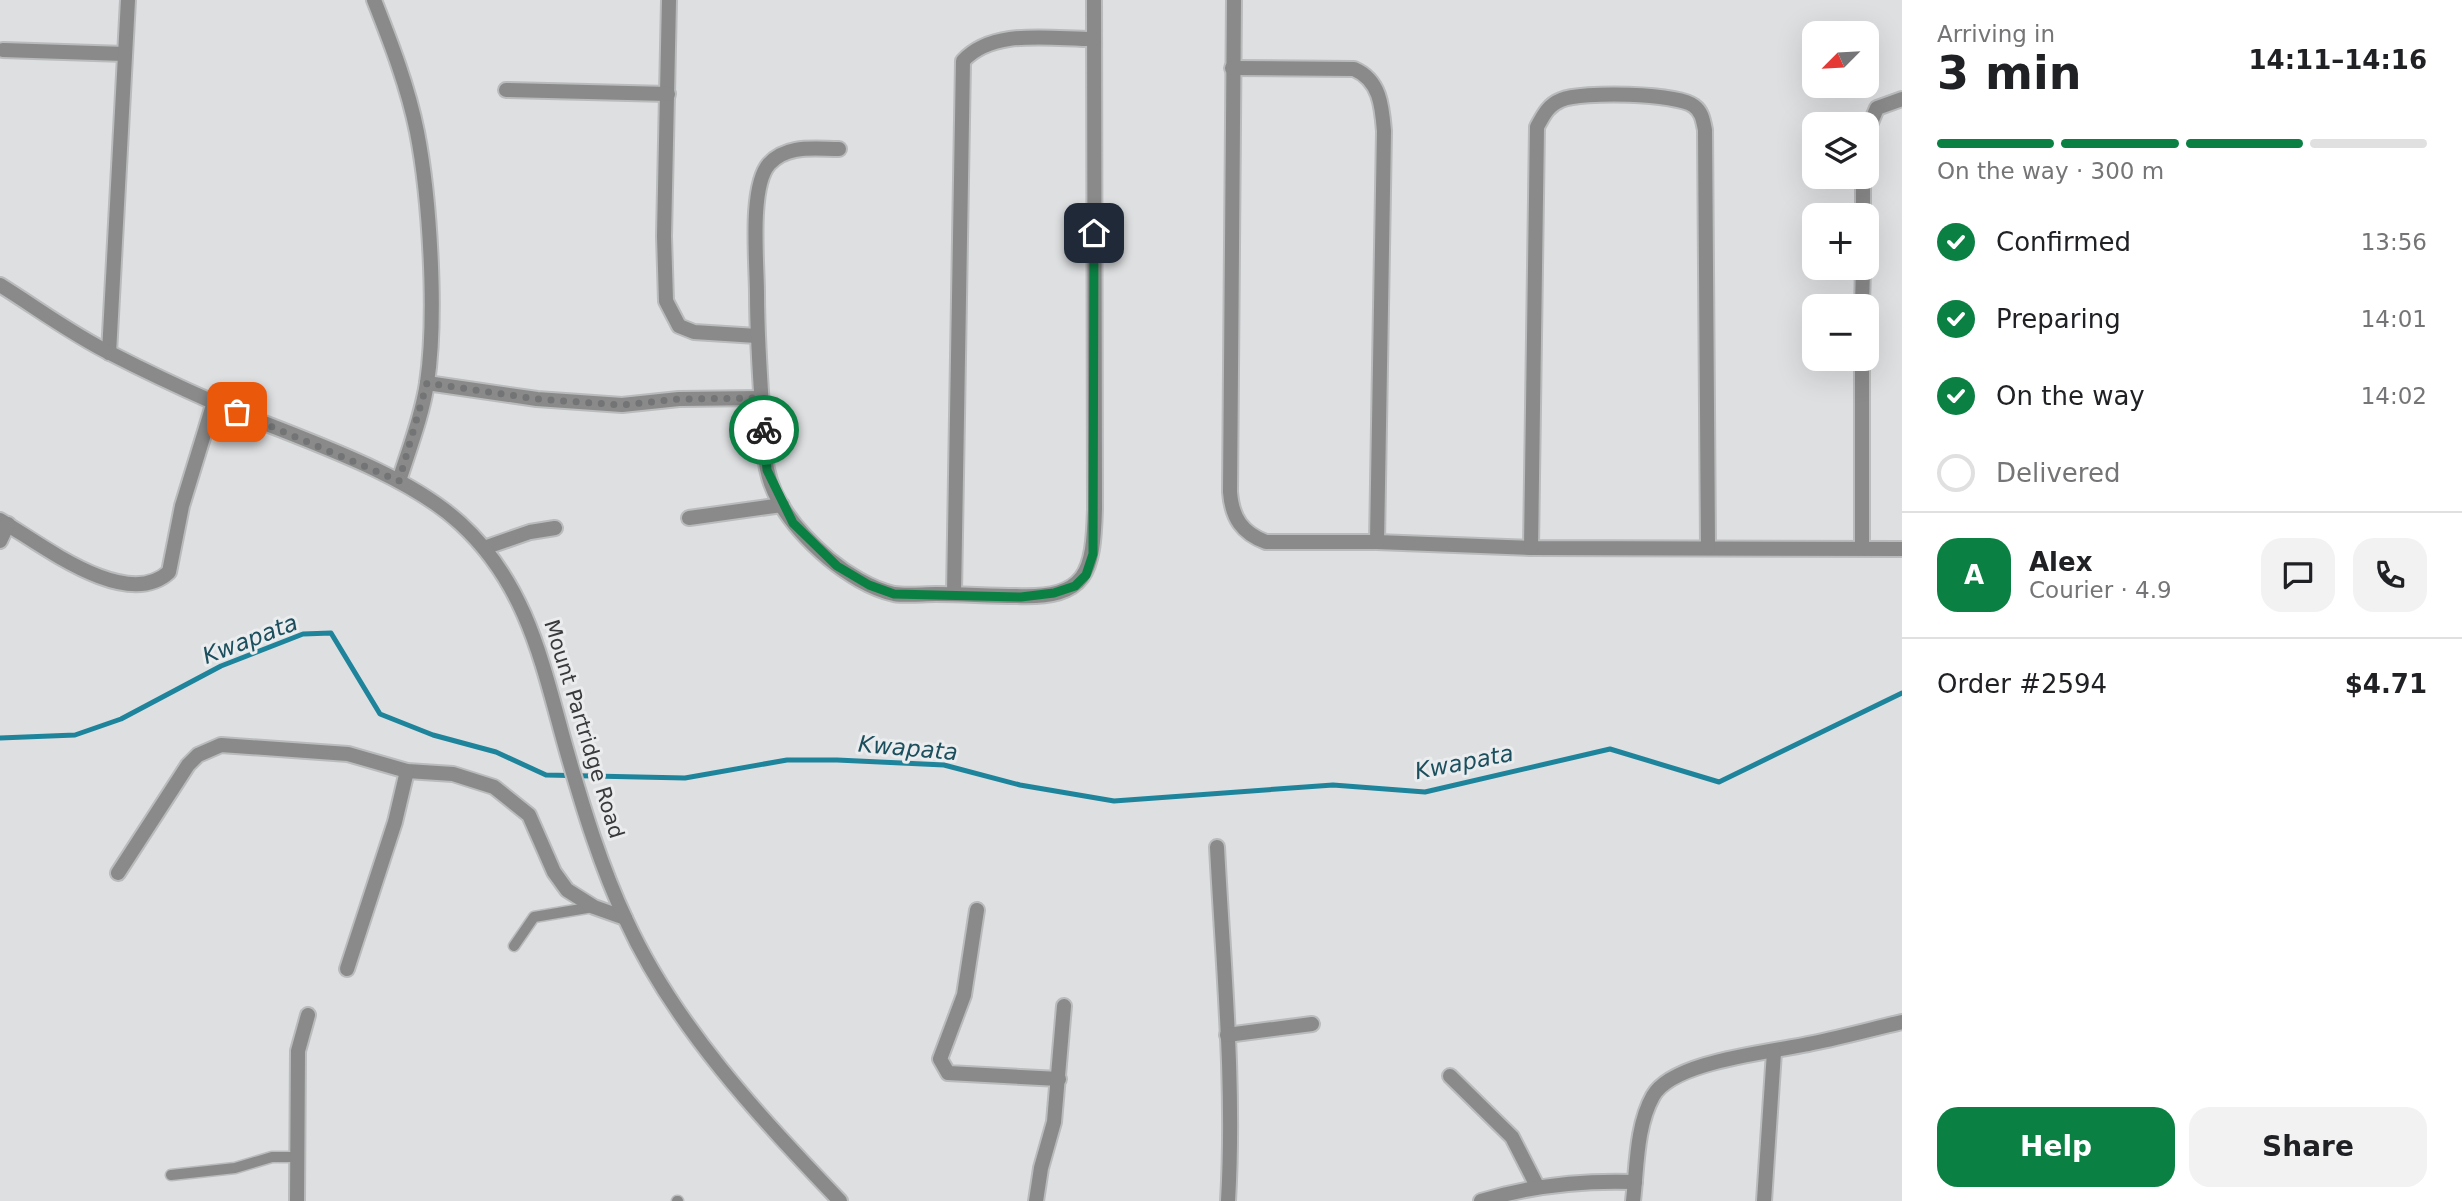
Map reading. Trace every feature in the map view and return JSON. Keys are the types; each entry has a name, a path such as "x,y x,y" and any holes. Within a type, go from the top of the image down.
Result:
{"street":[{"path":"109,353 128,0"},
{"path":"374,0 401,72 418,134 431,302 427,383 399,481"},
{"path":"669,0 664,236 666,300 679,326 694,332 757,336"},
{"path":"839,149 799,148 781,155 768,165 757,204 757,336 761,398 767,470 782,505 810,543 837,566 869,585 894,594 1021,597 1054,593 1075,586 1086,575 1093,554 1094,0"},
{"path":"1234,0 1232,512 1252,537 1266,542 1377,542 1531,548 1902,549"},
{"path":"954,594 963,61 986,43 1014,39 1093,39"},
{"path":"3,50 125,54"},
{"path":"1232,68 1354,69 1365,74 1374,83 1382,106 1384,131 1377,542"},
{"path":"506,90 668,94"},
{"path":"1531,548 1537,127 1547,109 1559,100 1573,96 1676,99 1693,105 1702,115 1705,130 1708,547"},
{"path":"1875,112 1877,108 1902,99"},
{"name":"Mount Partridge Road","path":"0,285 109,353 214,402 399,481 431,499 484,548 532,627 584,810 625,918 657,982 695,1034 802,1161 840,1201"},
{"path":"1861,548 1862,371"},
{"path":"427,383 537,399 622,405 679,399 761,398"},
{"path":"0,541 4,522 114,583 152,584 162,579 169,572 182,506 214,402"},
{"path":"689,518 782,505"},
{"path":"484,548 530,532 555,528"},
{"path":"118,873 188,765 209,749 221,745 348,754 407,771 453,774 494,787 529,815 561,883 575,897 625,918"},
{"path":"348,969 395,822 407,771"},
{"path":"1217,846 1227,1035 1230,1161 1228,1201"},
{"path":"977,910 964,995 940,1059 943,1068 948,1073 1059,1079"},
{"path":"1037,1201 1041,1168 1054,1122 1064,1006"},
{"path":"298,1201 298,1051 308,1015"},
{"path":"1633,1201 1640,1140 1654,1094 1692,1069 1728,1058 1774,1052 1902,1022"},
{"path":"1227,1035 1311,1024"},
{"path":"1764,1201 1774,1052"},
{"path":"1450,1076 1512,1137 1537,1186"},
{"path":"1481,1201 1537,1186 1590,1180 1635,1182"}],"lane":[{"path":"514,946 534,917 594,907"},
{"path":"171,1175 235,1168 272,1157 298,1157"}],"waterway":[{"name":"Kwapata","path":"0,738 75,735 121,719 221,666 303,634 331,633 380,714 433,735 496,752 546,775 685,778 787,760 837,760 944,765 1020,785 1114,801 1333,785 1425,792 1610,749 1719,782 1902,693"}],"way so far":[{"path":"237,412 399,481 427,383 537,399 622,405 679,399 761,398 764,430"}],"route":[{"path":"764,430 767,470 793,523 810,543 837,566 869,585 894,594 1021,597 1054,593 1075,586 1086,575 1093,554 1094,233"}]}
